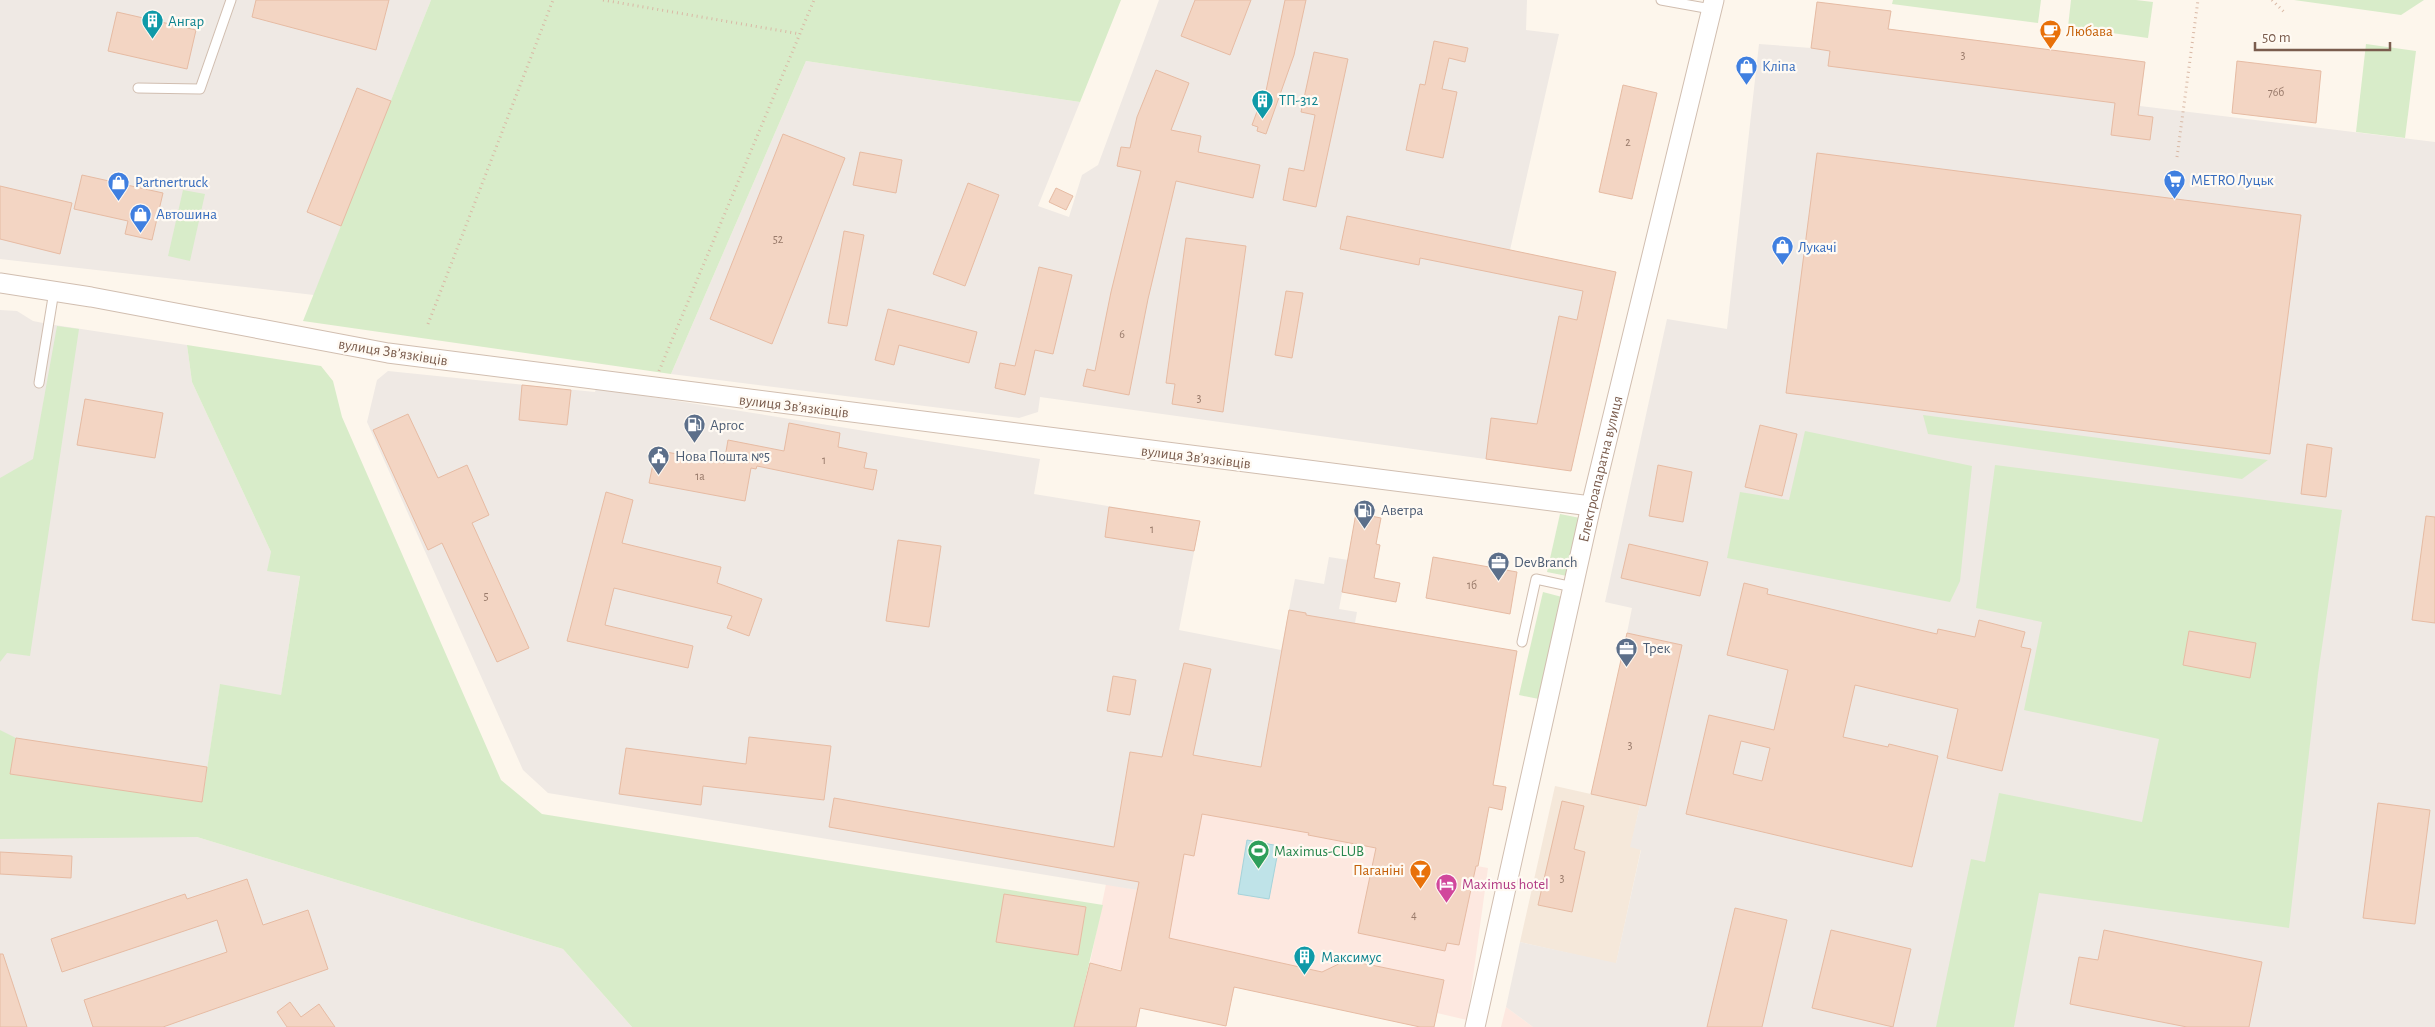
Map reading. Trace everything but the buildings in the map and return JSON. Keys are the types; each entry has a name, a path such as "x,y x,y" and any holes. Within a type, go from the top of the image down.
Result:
{"street":[{"name":"Електроапаратна вулиця","path":"1475,1027 1573,587 1712,4"},
{"name":"вулиця Звʼязківців","path":"0,283 54,291 388,353 1592,506"}],"lane":[{"path":"138,88 200,89 231,0"},
{"path":"1661,0 1712,4"},
{"path":"39,383 54,291"},
{"path":"1522,642 1536,579 1573,587"}],"path":[{"path":"428,324 553,0"},
{"path":"603,0 800,34"},
{"path":"652,388 814,0"},
{"path":"2178,157 2198,0"},
{"path":"2272,0 2284,12"}],"shaded area":[{"path":"0,0 431,0 314,295 0,259"},
{"path":"1159,0 1527,0 1526,30 1559,34 1510,250 1616,272 1571,471 1040,397 1038,412 1019,418 671,374 806,61 1080,102 1038,206 1069,217 1082,175 1098,165"},
{"path":"1817,2 1891,11 1889,29 2145,62 2140,106 2435,142 2435,1027 1533,1027 1506,1007 1520,942 1616,963 1641,850 1630,847 1640,805 1646,806 1682,645 1627,633 1632,608 1605,602 1667,319 1727,329 1759,44 1811,48"},
{"path":"0,310 17,311 33,321 48,324 187,345 192,382 271,552 300,575 281,696 220,685 197,837 563,949 632,1027 0,1027"},
{"path":"388,371 595,392 596,388 1040,459 1034,494 1200,521 1179,630 1281,650 1295,579 1324,584 1329,557 1348,560 1339,609 1357,612 1355,623 1517,651 1478,866 1382,849 1392,790 1214,758 1211,774 1160,765 1137,890 548,793 523,770 367,422 377,380"},
{"path":"1213,758 1392,790 1382,849 1488,868 1467,1020 1437,1013 1434,1027 1420,1027 1235,987 1233,994 1090,963 1106,884 1137,890 1160,765 1211,773"},
{"path":"1555,786 1640,805 1631,846 1641,849 1616,964 1520,942"},
{"path":"1506,1007 1533,1027 1501,1027"}],"green space":[{"path":"431,0 1121,0 1080,102 806,61 671,374 303,321"},
{"path":"1893,0 2041,0 2038,23 1892,4"},
{"path":"2071,0 2136,0 2153,2 2148,38 2068,27"},
{"path":"2294,0 2424,0 2401,15"},
{"path":"2366,44 2416,51 2405,138 2356,132"},
{"path":"183,190 205,194 190,261 168,256"},
{"path":"57,326 79,329 30,656 7,653 0,662 0,478 33,459"},
{"path":"187,345 321,366 333,381 342,417 501,780 542,814 1103,905 1074,1027 632,1027 563,949 197,837 0,839 0,730 16,738 11,774 202,802 220,684 281,695 300,576 267,571 271,552 192,382"},
{"path":"1923,415 2268,460 2242,479 1928,434"},
{"path":"1805,431 1972,466 1960,581 1950,602 1727,558 1740,492 1789,500"},
{"path":"1995,465 2342,510 2318,674 2289,928 2039,893 2014,1027 1936,1027 1971,859 1985,862 1999,793 2142,822 2159,739 2024,710 2042,622 1976,608"},
{"path":"1560,514 1580,518 1567,576 1547,572"},
{"path":"1543,592 1562,597 1539,699 1519,695"}],"water":[{"name":"Maximus-CLUB","path":"1247,840 1279,846 1269,899 1238,894"}],"place":[{"name":"Ангар","path":"152,40"},
{"name":"Любава","path":"2050,50"},
{"name":"Кліпа","path":"1746,85"},
{"name":"ТП-312","path":"1263,119"},
{"name":"METRO Луцьк","path":"2175,199"},
{"name":"Partnertruck","path":"119,201"},
{"name":"Автошина","path":"140,233"},
{"name":"Лукачі","path":"1782,266"},
{"name":"Аргос","path":"694,444"},
{"name":"Нова Пошта №5","path":"659,475"},
{"name":"Аветра","path":"1365,529"},
{"name":"DevBranch","path":"1498,581"},
{"name":"Трек","path":"1627,667"},
{"name":"Maximus-CLUB","path":"1258,870"},
{"name":"Паганіні","path":"1420,889"},
{"name":"Maximus hotel","path":"1446,903"},
{"name":"Максимус","path":"1305,976"}]}
